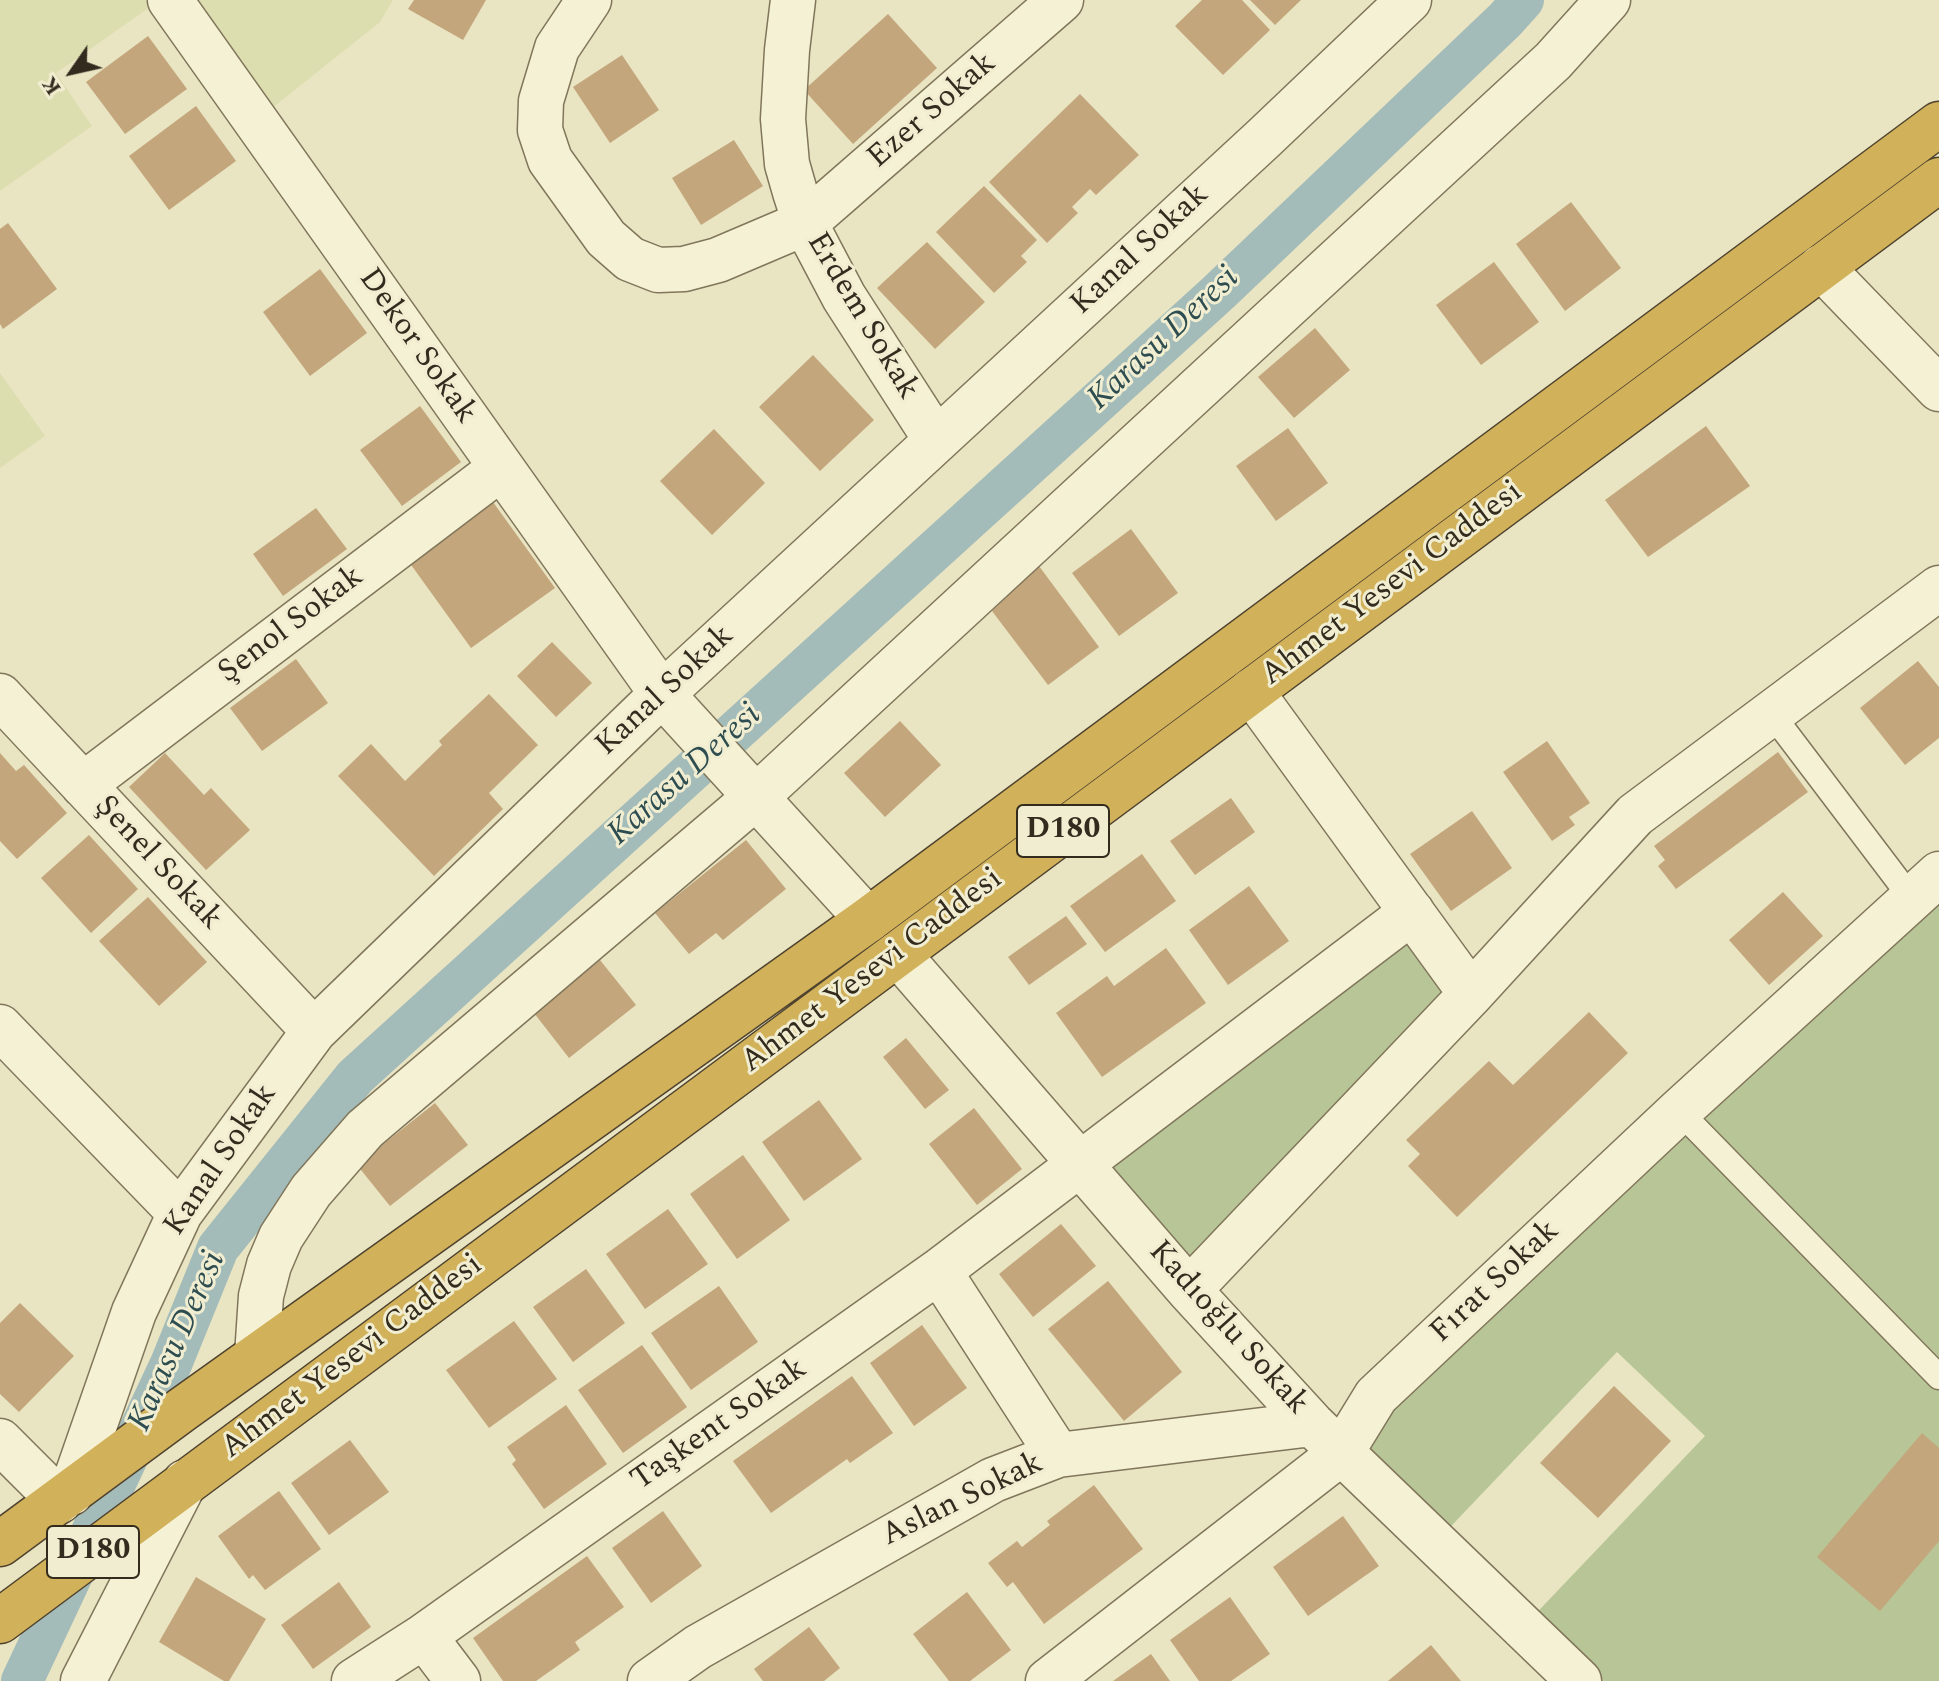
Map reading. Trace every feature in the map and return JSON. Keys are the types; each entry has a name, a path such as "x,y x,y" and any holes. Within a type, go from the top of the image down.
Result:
{"highway":[{"name":"Ahmet Yesevi Caddesi","path":"0,1544 183,1409 868,920 1939,124"},
{"name":"Ahmet Yesevi Caddesi","path":"0,1621 1939,180"}],"street":[{"name":"Dekor Sokak","path":"170,0 662,694 868,920"},
{"name":"Ezer Sokak","path":"589,0 557,48 547,74 541,101 540,130 550,160 606,238 630,259 658,270 684,269 718,260 805,223 1061,0"},
{"name":"Erdem Sokak","path":"793,0 783,119 787,164 805,223 844,297 936,440"},
{"name":"Kanal Sokak","path":"65,1497 134,1312 180,1213 314,1031 662,694 1264,138 1409,0"},
{"path":"257,1356 261,1296 269,1265 296,1213 365,1129 757,796 1553,61 1608,0"},
{"path":"1821,267 1939,389"},
{"name":"Şenol Sokak","path":"83,785 501,468"},
{"path":"1189,1290 1471,994 1635,815 1939,588"},
{"path":"1251,691 1471,994"},
{"name":"Şenel Sokak","path":"0,696 314,1031"},
{"name":"Fırat Sokak","path":"1048,1681 1376,1396 1679,1111 1926,886"},
{"name":"Taşkent Sokak","path":"354,1681 424,1636 939,1271 1412,912"},
{"name":"Kadıoğlu Sokak","path":"898,954 1189,1290 1326,1438 1579,1681"},
{"path":"0,1027 180,1213"},
{"path":"939,1271 1058,1455"},
{"name":"Aslan Sokak","path":"650,1681 698,1647 993,1480 1058,1455 1326,1438"},
{"path":"0,1441 65,1497"},
{"path":"83,1681 185,1482"},
{"path":"424,1636 458,1681"}],"lane":[{"path":"1771,713 1926,886"},
{"path":"1679,1111 1939,1377"}],"green space":[{"path":"0,0 160,0 56,73 92,126 0,191"},
{"path":"170,0 393,0 380,22 256,121"},
{"path":"0,373 45,436 0,468"},
{"path":"1939,874 1939,1681 1579,1681 1523,1627 1705,1436 1617,1352 1435,1543 1341,1453"},
{"path":"1412,912 1471,994 1189,1290 1081,1165"}],"building":[{"path":"414,0 486,0 463,40 408,9"},
{"path":"1202,0 1242,0 1270,30 1223,75 1175,26"},
{"path":"1250,0 1301,0 1275,25"},
{"path":"888,14 937,68 853,144 804,90"},
{"path":"148,36 187,89 125,134 86,82"},
{"path":"622,55 659,110 610,143 573,87"},
{"path":"1080,94 1139,155 1096,195 1090,189 1072,207 1078,213 1047,243 989,182"},
{"path":"196,106 236,161 169,210 129,156"},
{"path":"734,140 763,186 701,225 672,178"},
{"path":"984,186 1037,240 1021,256 1027,262 994,293 936,232"},
{"path":"1571,202 1621,268 1565,311 1516,244"},
{"path":"8,223 57,289 3,329 0,324 0,229"},
{"path":"927,242 985,302 935,349 877,288"},
{"path":"1494,262 1539,322 1481,365 1436,305"},
{"path":"320,269 367,333 310,376 263,312"},
{"path":"1315,328 1350,370 1294,418 1258,377"},
{"path":"813,355 874,420 820,471 759,407"},
{"path":"420,406 461,462 402,506 360,450"},
{"path":"1706,426 1750,486 1648,557 1605,500"},
{"path":"1288,428 1328,483 1276,521 1236,466"},
{"path":"714,429 765,483 712,535 660,481"},
{"path":"493,502 555,588 471,648 409,562"},
{"path":"316,508 347,549 283,596 253,554"},
{"path":"1131,529 1178,593 1119,636 1072,573"},
{"path":"1039,566 1099,647 1048,685 992,611"},
{"path":"552,642 592,683 556,717 517,676"},
{"path":"296,659 328,703 262,751 230,708"},
{"path":"1918,661 1939,687 1939,738 1905,765 1860,708"},
{"path":"489,694 538,745 489,793 503,809 434,876 338,776 371,744 405,781 442,745 439,741"},
{"path":"900,721 941,765 885,817 844,773"},
{"path":"1547,741 1590,803 1569,817 1575,825 1552,841 1503,772"},
{"path":"1778,752 1808,792 1676,889 1658,866 1665,860 1654,846"},
{"path":"0,753 16,771 24,765 67,813 17,859 0,841"},
{"path":"165,753 204,795 211,788 250,830 206,870 129,787"},
{"path":"1231,798 1255,832 1195,875 1170,841"},
{"path":"1472,811 1512,868 1451,911 1410,854"},
{"path":"89,835 138,889 91,933 41,878"},
{"path":"746,840 786,889 723,940 716,933 689,954 655,913"},
{"path":"1142,854 1176,901 1105,952 1070,906"},
{"path":"1249,886 1289,941 1228,985 1189,930"},
{"path":"1783,892 1823,936 1769,985 1729,940"},
{"path":"148,897 207,962 159,1006 99,941"},
{"path":"1066,916 1087,944 1029,985 1008,957"},
{"path":"1166,948 1206,1003 1102,1077 1056,1013 1107,976 1114,986"},
{"path":"600,960 636,1005 569,1058 534,1013"},
{"path":"1589,1012 1628,1053 1457,1217 1408,1166 1420,1154 1406,1140 1489,1061 1513,1085"},
{"path":"906,1038 949,1090 925,1109 883,1057"},
{"path":"819,1100 862,1159 804,1201 762,1142"},
{"path":"435,1103 468,1145 390,1206 357,1165"},
{"path":"974,1108 1022,1169 977,1205 929,1144"},
{"path":"743,1155 790,1220 737,1259 690,1194"},
{"path":"668,1209 708,1264 645,1309 606,1254"},
{"path":"1061,1224 1096,1266 1033,1317 999,1274"},
{"path":"586,1269 625,1323 573,1362 533,1307"},
{"path":"1108,1281 1182,1372 1124,1421 1048,1329"},
{"path":"719,1286 758,1342 691,1390 651,1333"},
{"path":"20,1303 74,1356 19,1412 0,1394 0,1323"},
{"path":"514,1321 557,1379 489,1428 446,1370"},
{"path":"922,1325 967,1388 914,1426 870,1363"},
{"path":"642,1345 687,1407 623,1453 578,1390"},
{"path":"852,1376 893,1433 850,1463 847,1459 771,1513 733,1461"},
{"path":"1614,1386 1671,1441 1598,1518 1540,1463"},
{"path":"566,1405 607,1464 544,1509 512,1464 516,1460 507,1447"},
{"path":"1922,1433 1939,1448 1939,1541 1880,1611 1817,1557"},
{"path":"350,1440 389,1492 329,1535 291,1483"},
{"path":"1094,1485 1143,1549 1044,1624 1013,1582 1007,1587 988,1563 1017,1541 1022,1547 1050,1525 1047,1521"},
{"path":"279,1491 321,1549 265,1590 253,1575 249,1579 218,1536"},
{"path":"663,1511 702,1566 651,1603 612,1548"},
{"path":"1343,1516 1379,1566 1308,1616 1273,1567"},
{"path":"587,1556 624,1607 575,1642 580,1650 536,1681 503,1681 473,1638"},
{"path":"196,1577 266,1619 229,1681 224,1681 159,1642"},
{"path":"339,1582 371,1627 313,1669 281,1625"},
{"path":"967,1592 1011,1650 970,1681 949,1681 913,1634"},
{"path":"1230,1597 1270,1654 1231,1681 1199,1681 1170,1640"},
{"path":"809,1627 840,1668 824,1681 763,1681 754,1669"},
{"path":"1431,1645 1461,1681 1388,1681"},
{"path":"1151,1654 1170,1681 1113,1681"}],"waterway":[{"name":"Karasu Deresi","path":"22,1681 171,1364 218,1248 355,1077 1218,293 1523,0"}]}
